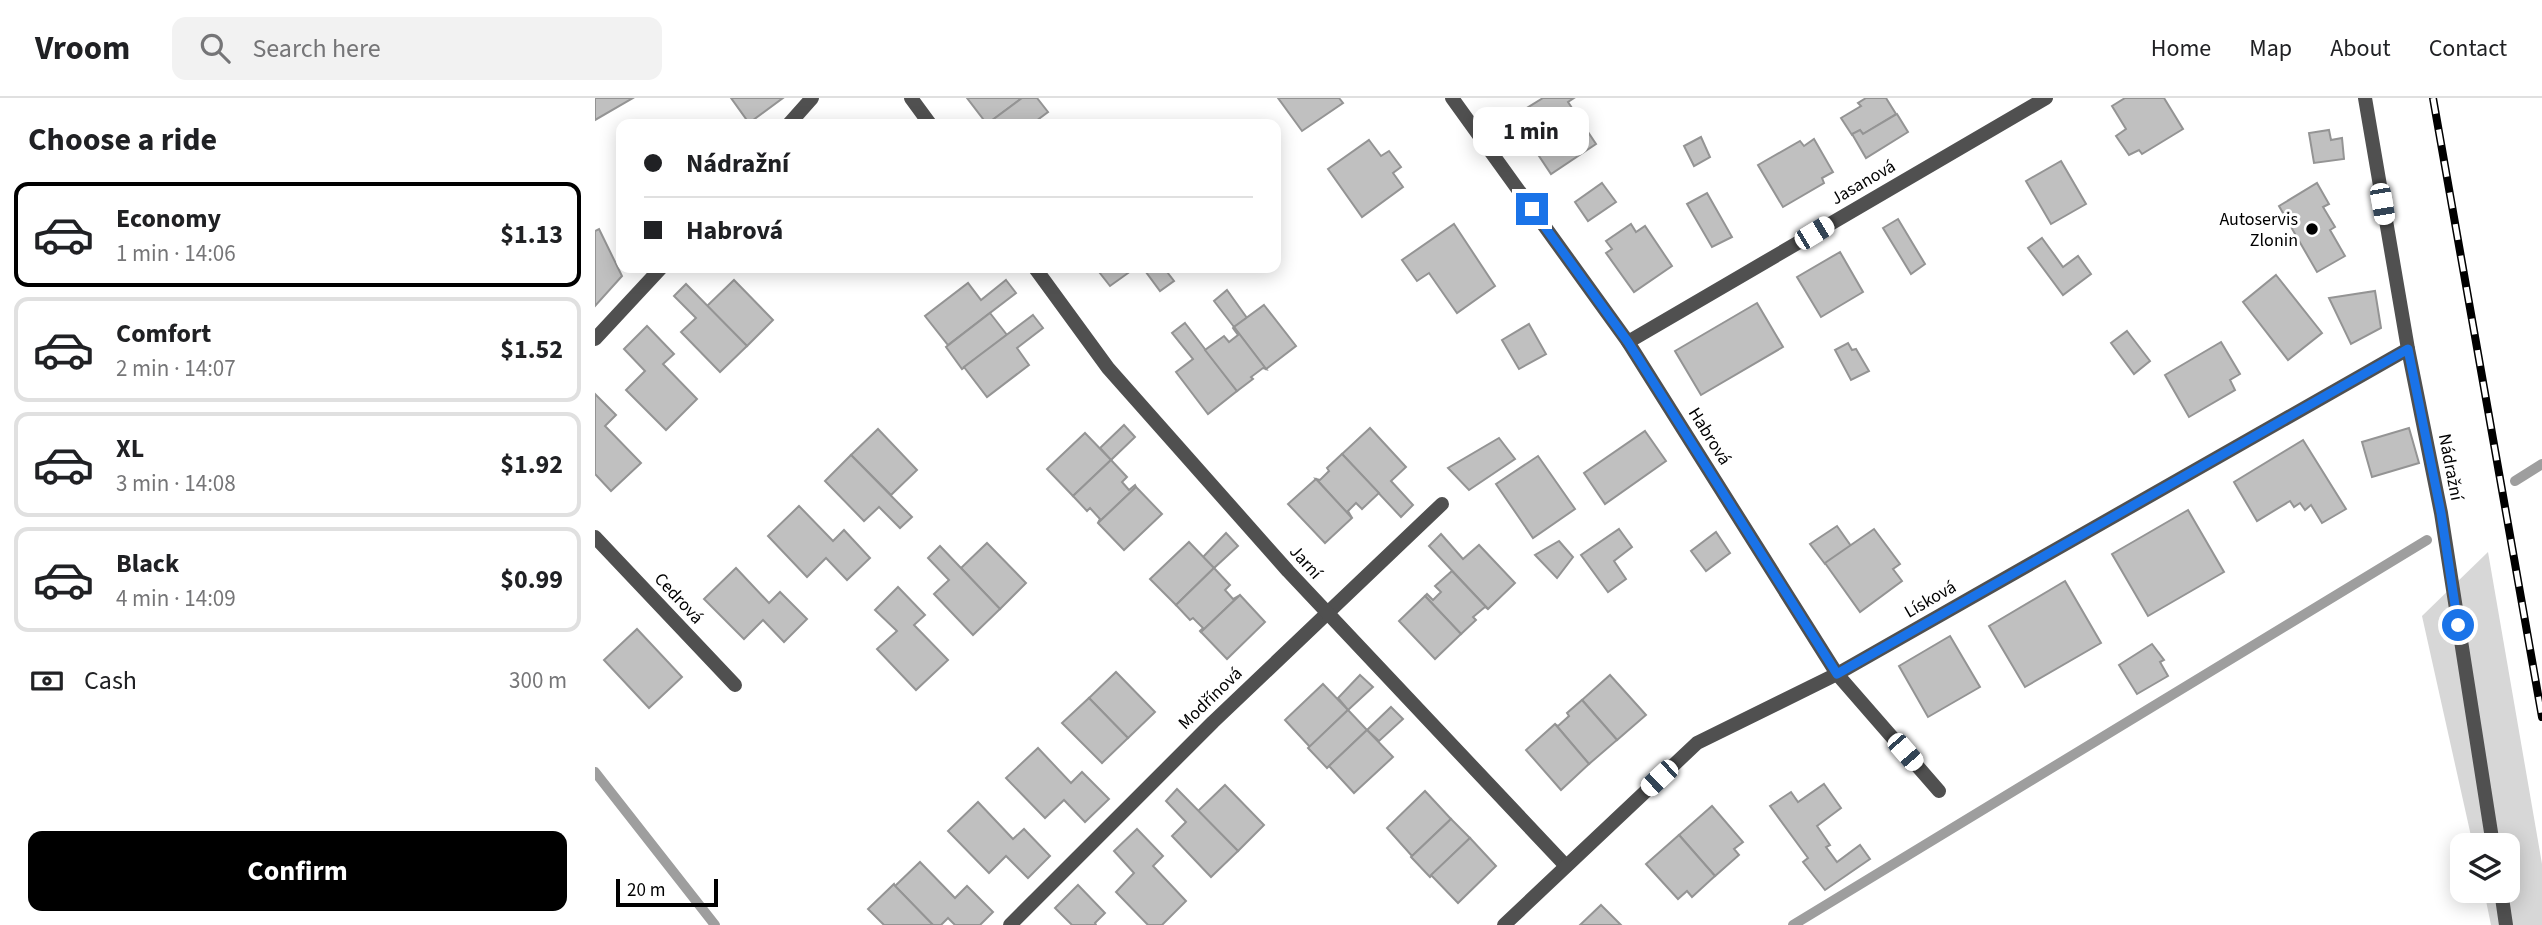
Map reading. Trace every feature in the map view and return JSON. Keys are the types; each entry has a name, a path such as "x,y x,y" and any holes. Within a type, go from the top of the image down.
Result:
{"street":[{"path":"793,119 812,98"},
{"path":"911,98 926,119"},
{"name":"Habrová","path":"1452,98 1628,342 1837,674 1939,791"},
{"name":"Jasanová","path":"1628,342 2046,98"},
{"name":"Nádražní","path":"2365,98 2408,349 2441,513 2491,833"},
{"path":"595,339 656,273"},
{"name":"Jarní","path":"1039,273 1108,368 1327,613 1566,866"},
{"name":"Lísková","path":"1504,925 1697,743 1837,674 2408,349"},
{"name":"Modřínová","path":"1010,925 1213,722 1442,504"},
{"name":"Cedrová","path":"595,537 735,685"},
{"path":"2503,903 2506,925"}],"shaded area":[{"path":"2488,552 2542,864 2542,925 2491,925 2486,903 2520,903 2520,833 2470,833 2422,616"}],"building":[{"path":"595,98 633,98 595,120"},
{"path":"731,98 783,98 754,119 746,119"},
{"path":"967,98 1022,98 994,119 983,119"},
{"path":"1022,98 1037,98 1048,112 1039,119 994,119"},
{"path":"1278,98 1339,98 1343,103 1302,131"},
{"path":"1543,98 1574,98 1568,102 1596,144 1551,174 1529,141 1540,133 1526,111 1522,111"},
{"path":"1866,98 1886,98 1896,114 1863,134 1860,130 1852,135 1841,118 1861,106 1858,103"},
{"path":"2125,98 2164,98 2183,129 2142,154 2139,150 2129,155 2116,136 2126,129 2112,106"},
{"path":"1897,114 1908,132 1866,158 1852,134 1860,130 1863,134"},
{"path":"2329,130 2331,140 2342,138 2344,159 2314,163 2309,133"},
{"path":"1701,137 1710,157 1694,166 1684,146"},
{"path":"1814,139 1833,172 1822,178 1824,183 1783,207 1758,165 1800,141 1804,146"},
{"path":"1369,140 1381,156 1389,151 1401,167 1393,173 1403,187 1362,217 1328,169"},
{"path":"2061,161 2086,204 2051,224 2026,181"},
{"path":"1602,183 1616,202 1588,221 1575,202"},
{"name":"Autoservis Zlonin","path":"2317,183 2329,204 2323,207 2335,227 2330,230 2345,256 2317,272 2279,206"},
{"path":"1707,193 1732,237 1712,247 1687,204"},
{"path":"1898,219 1925,264 1911,274 1883,228"},
{"path":"1454,224 1495,286 1457,313 1429,273 1417,281 1402,260"},
{"path":"1631,224 1636,232 1645,226 1672,266 1634,292 1606,253 1612,249 1606,241"},
{"path":"599,229 616,264 616,273 622,276 595,306 595,231"},
{"path":"2042,238 2063,267 2078,256 2091,274 2063,295 2028,248"},
{"path":"1840,252 1863,292 1821,317 1797,277"},
{"path":"1100,273 1128,273 1110,286"},
{"path":"1147,273 1168,273 1174,281 1160,291"},
{"path":"2276,275 2322,333 2288,360 2243,302"},
{"path":"734,280 773,320 747,346 707,306"},
{"path":"1006,280 1016,293 948,345 925,316 968,283 981,300"},
{"path":"686,284 747,346 720,372 681,332 696,318 674,296"},
{"path":"1227,290 1247,318 1234,327 1214,301"},
{"path":"2375,291 2381,328 2351,344 2329,298"},
{"path":"1757,303 1783,347 1701,395 1675,351"},
{"path":"1264,305 1296,346 1266,369 1234,327"},
{"path":"990,313 1007,335 962,369 946,347"},
{"path":"1033,315 1043,328 1017,348 1029,365 987,397 964,367"},
{"path":"1185,323 1237,391 1208,414 1176,372 1193,359 1172,333"},
{"path":"1529,324 1546,354 1519,369 1502,340"},
{"path":"647,326 674,354 663,364 697,399 666,430 626,390 645,371 624,349"},
{"path":"1234,327 1266,369 1263,368 1251,377 1253,379 1237,391 1205,350 1224,336 1229,342 1238,335"},
{"path":"2127,331 2150,361 2134,374 2111,343"},
{"path":"2221,342 2240,374 2230,380 2235,390 2189,417 2165,375"},
{"path":"1848,343 1852,350 1856,349 1869,371 1851,380 1835,350"},
{"path":"595,394 616,415 605,426 641,463 611,491 595,474"},
{"path":"1124,425 1135,437 1111,460 1100,448"},
{"path":"1370,428 1406,467 1391,481 1413,505 1401,517 1342,454"},
{"path":"2409,428 2419,463 2372,477 2362,442"},
{"path":"878,429 917,470 891,495 851,455"},
{"path":"1645,431 1666,461 1605,504 1584,473"},
{"path":"1085,433 1111,460 1073,496 1047,469"},
{"path":"1499,438 1515,459 1469,490 1448,468"},
{"path":"2303,440 2346,509 2322,523 2311,505 2305,510 2300,503 2294,507 2290,501 2257,521 2234,482"},
{"path":"1342,454 1379,493 1362,509 1356,503 1348,511 1352,518 1316,479 1320,480 1329,471 1327,468"},
{"path":"851,455 912,517 900,528 879,507 864,521 825,481"},
{"path":"1538,456 1575,509 1533,538 1496,484"},
{"path":"1111,460 1127,477 1122,482 1129,490 1135,485 1136,487 1098,523 1100,519 1090,508 1087,511 1073,496"},
{"path":"1316,479 1352,518 1325,543 1288,504"},
{"path":"1136,487 1162,514 1124,550 1098,523"},
{"path":"799,506 833,541 844,530 870,558 847,580 826,558 807,577 768,536"},
{"path":"2188,510 2224,572 2148,616 2112,554"},
{"path":"1837,526 1851,546 1825,564 1810,544"},
{"path":"1619,529 1632,547 1614,561 1626,579 1608,592 1581,555"},
{"path":"1874,529 1900,564 1893,569 1902,581 1860,612 1825,563"},
{"path":"1716,532 1730,553 1706,571 1691,551"},
{"path":"1226,533 1238,546 1214,568 1203,557"},
{"path":"1441,534 1463,559 1479,545 1515,583 1488,609 1429,546"},
{"path":"1559,541 1573,557 1557,578 1535,555"},
{"path":"1189,542 1214,568 1176,605 1150,579"},
{"path":"987,543 1026,583 1000,609 961,568"},
{"path":"940,546 1000,609 973,635 934,594 949,580 928,558"},
{"path":"736,568 769,603 780,592 807,619 784,642 763,620 744,639 704,599"},
{"path":"1214,568 1230,585 1225,590 1233,599 1240,595 1201,632 1203,628 1193,618 1190,620 1176,605"},
{"path":"1452,571 1488,609 1485,607 1473,617 1476,620 1461,634 1425,596 1427,594 1433,600 1441,592 1435,586"},
{"path":"2065,581 2101,643 2025,687 1989,626"},
{"path":"898,587 925,615 914,625 948,660 916,690 877,649 897,631 875,610"},
{"path":"1240,595 1265,622 1227,659 1201,632"},
{"path":"1425,596 1461,634 1435,659 1399,621"},
{"path":"637,629 682,677 649,708 604,660"},
{"path":"1950,636 1980,687 1928,717 1899,666"},
{"path":"2152,644 2164,660 2160,662 2168,676 2137,694 2119,665"},
{"path":"1116,672 1155,712 1128,738 1089,698"},
{"path":"1360,675 1373,687 1348,710 1338,698"},
{"path":"1610,675 1646,715 1617,740 1582,700"},
{"path":"1323,684 1348,710 1310,747 1285,720"},
{"path":"1089,698 1128,738 1102,763 1062,723"},
{"path":"1582,700 1617,740 1589,764 1555,724 1558,726 1569,716 1567,713"},
{"path":"1391,707 1403,719 1379,741 1367,730"},
{"path":"1348,710 1367,730 1327,768 1308,748"},
{"path":"1555,724 1589,764 1561,790 1526,750"},
{"path":"1367,730 1393,757 1354,793 1329,766"},
{"path":"1038,748 1071,783 1082,772 1109,799 1085,822 1064,800 1045,818 1006,778"},
{"path":"1824,784 1841,808 1817,826 1830,845 1826,847 1837,862 1860,845 1870,859 1825,890 1803,862 1808,858 1770,806 1791,792 1798,802"},
{"path":"1225,785 1264,825 1238,851 1198,811"},
{"path":"1177,789 1238,851 1211,877 1172,836 1186,822 1166,801"},
{"path":"1425,791 1451,819 1412,856 1387,828"},
{"path":"978,802 1013,839 1024,829 1050,856 1028,878 1006,856 989,873 948,831"},
{"path":"1712,806 1743,842 1734,849 1739,855 1715,876 1679,835"},
{"path":"1451,819 1470,838 1430,877 1411,857"},
{"path":"1137,829 1163,856 1153,866 1186,901 1162,925 1148,925 1116,892 1134,873 1114,851"},
{"path":"1679,835 1715,876 1692,897 1687,891 1678,899 1646,864"},
{"path":"1470,838 1496,866 1458,903 1431,875"},
{"path":"920,862 955,898 967,886 993,912 980,925 955,925 948,918 941,925 933,925 895,886"},
{"path":"894,884 933,925 884,925 868,909"},
{"path":"1078,885 1105,913 1096,925 1072,925 1055,908"},
{"path":"1601,905 1621,925 1580,925"}],"waterway":[{"path":"2515,481 2542,464"},
{"path":"1793,925 2427,540"},
{"path":"595,772 715,925"}],"railway":[{"path":"2433,98 2542,717"}],"place":[{"name":"Autoservis Zlonin","path":"2312,229"}],"route":[{"path":"1532,209 1628,342 1837,674 2408,349 2441,513 2458,625"}]}
